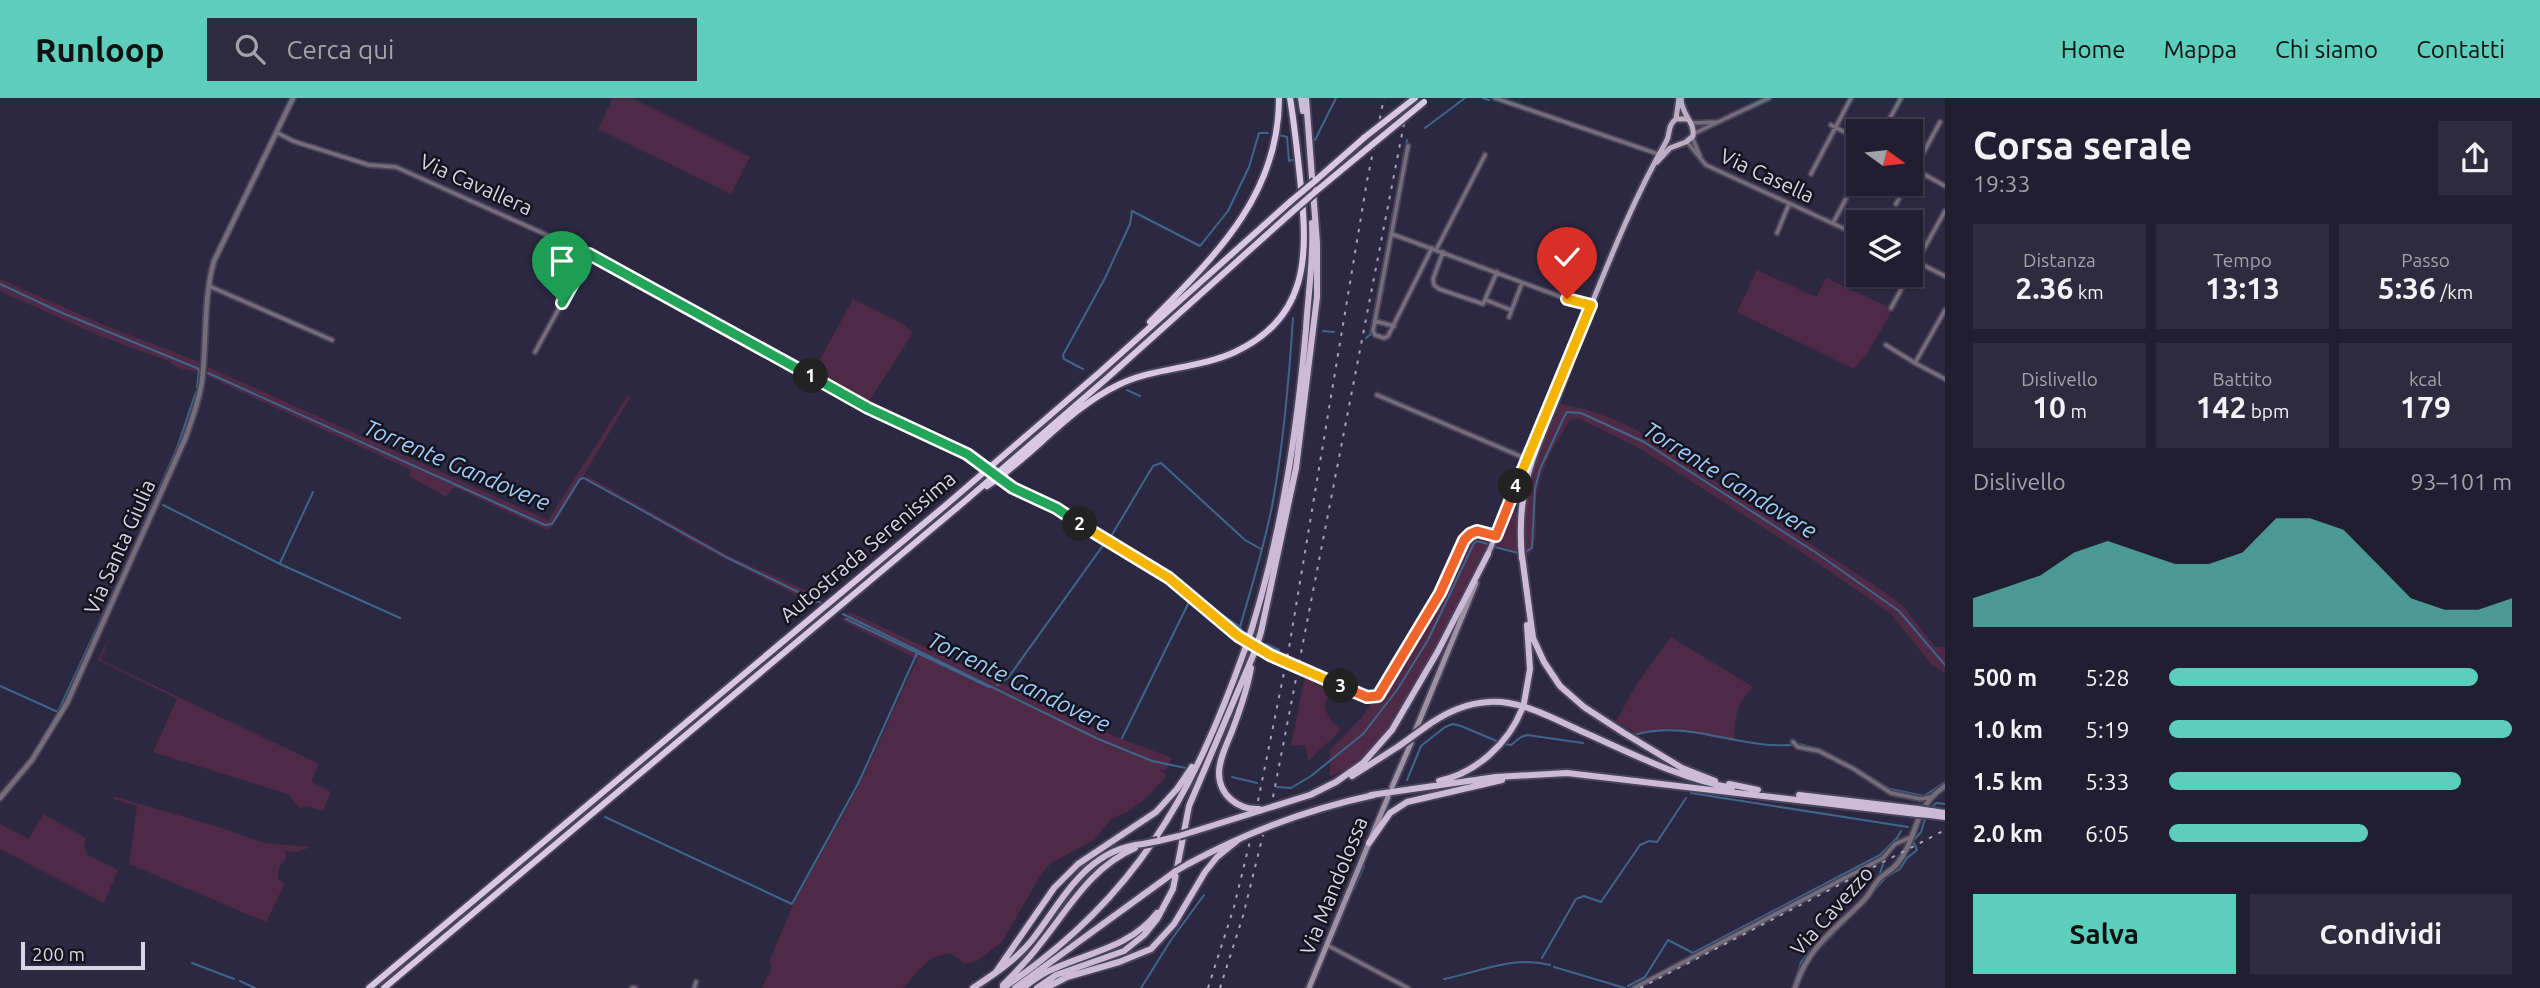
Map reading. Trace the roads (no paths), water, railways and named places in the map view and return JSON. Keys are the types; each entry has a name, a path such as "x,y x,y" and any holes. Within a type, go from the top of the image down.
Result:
{"highway":[{"path":"1099,373 1210,261 1244,215 1261,185 1271,158 1279,98"},
{"path":"965,501 1002,476 1084,406 1105,392 1146,374 1234,353 1255,341 1280,317 1297,286 1305,250 1303,207 1290,98"},
{"path":"1001,988 1073,934 1131,873 1171,814 1211,735 1245,649 1269,569 1286,492 1296,429 1313,245 1304,98"},
{"path":"1279,806 1253,809 1240,805 1228,797 1219,776 1223,755 1247,688 1261,632 1296,468 1317,297 1317,243 1304,98"},
{"name":"Autostrada Serenissima","path":"369,988 946,505 1099,373 1223,260 1365,137 1415,98"},
{"name":"Autostrada Serenissima","path":"384,988 965,501 1292,212 1426,100"},
{"path":"1015,988 1188,864 1248,834 1305,813 1371,795 1445,780 1476,765 1500,744 1516,722 1529,683 1530,660 1521,523 1526,480 1572,354"},
{"path":"1310,794 1336,782 1363,763 1392,730 1432,662 1488,554"},
{"path":"1522,556 1531,628 1536,646 1554,679 1569,695 1688,771 1711,780 1758,790"},
{"path":"1037,988 1056,975 1117,955 1138,941 1162,912 1175,880 1189,806 1255,651"},
{"path":"973,988 1025,948 1072,884 1091,865 1124,847 1179,836 1279,806 1348,778 1424,728 1463,707 1505,702 1541,713 1679,775 1730,788 1918,812"},
{"path":"996,972 1054,888 1078,864 1138,825 1166,802 1186,777 1211,735"},
{"path":"1371,795 1542,773 1594,776 1945,815"},
{"path":"1369,843 1390,813 1407,802 1542,773"},
{"path":"1046,988 1076,974 1119,962 1151,949 1174,924 1217,857 1248,834"},
{"path":"1001,988 1031,956 1088,881 1114,859 1143,845"},
{"path":"1023,988 1049,970 1106,950 1135,935 1159,910 1175,880"}],"main road":[{"path":"1680,98 1689,121 1686,140"},
{"path":"1416,729 1591,305 1647,175 1670,135 1670,126 1676,119 1680,98"},
{"path":"1676,119 1689,121"},
{"path":"1670,135 1686,140"},
{"path":"1658,154 1686,140"},
{"path":"1647,175 1666,152 1686,140"},
{"path":"1392,788 1411,743"},
{"name":"Via Mandolossa","path":"1309,988 1388,797"}],"street":[{"name":"Via Santa Giulia","path":"0,798 33,760 67,703 185,439 202,383 209,286 216,254 293,98"},
{"path":"1495,98 1658,154"},
{"path":"1754,105 1755,98"},
{"path":"1686,140 1769,98"},
{"path":"1811,174 1851,98"},
{"path":"1890,119 1901,98"},
{"path":"1689,121 1702,124 1718,122"},
{"path":"1923,151 1940,122"},
{"path":"1834,126 1846,132"},
{"name":"Via Cavallera","path":"276,132 293,141 369,165 396,167 589,254 868,408 983,463 1018,491 1056,508 1169,578 1238,636 1305,671 1367,697 1373,698 1383,691 1440,593 1464,540 1471,531 1496,536"},
{"name":"Via Casella","path":"1686,140 1702,161 1846,229"},
{"path":"1408,146 1375,321 1374,334 1384,338 1394,326 1485,155"},
{"path":"1923,174 1945,186"},
{"path":"1833,223 1847,196"},
{"path":"1896,204 1900,196"},
{"path":"1776,233 1790,204"},
{"path":"1923,251 1945,211"},
{"path":"1392,234 1591,305"},
{"path":"1443,252 1433,279 1436,286 1480,304 1486,300 1497,272"},
{"path":"535,352 589,254"},
{"path":"1923,265 1945,276"},
{"path":"1509,317 1522,282"},
{"path":"209,286 332,340"},
{"path":"1891,308 1902,287"},
{"path":"1486,300 1511,310"},
{"path":"1915,363 1945,310"},
{"path":"1375,321 1394,326"},
{"path":"1886,345 1945,379"},
{"path":"1377,395 1528,459"},
{"path":"1793,742 1798,747 1819,751 1854,769 1891,793 1921,799 1931,797"},
{"path":"1634,988 1883,858 1895,844 1909,838 1931,797 1945,786"},
{"name":"Via Cavezzo","path":"1795,988 1801,969 1809,956 1900,859 1909,838"},
{"path":"1327,945 1408,988"},
{"path":"694,988 696,982"}],"waterway":[{"path":"1315,140 1336,98"},
{"path":"1425,128 1465,98"},
{"path":"1483,98 1489,100"},
{"path":"1083,369 1064,359 1063,355 1105,278 1130,224 1132,211 1200,246 1228,211 1249,167 1259,133 1268,133"},
{"path":"1279,135 1287,137 1289,161 1292,160"},
{"path":"1366,338 1370,335 1407,140"},
{"name":"Torrente Gandovere","path":"0,284 60,312 199,369 197,388"},
{"path":"1244,633 1240,627 1266,533 1277,478 1286,410 1293,318"},
{"path":"1323,331 1334,332"},
{"name":"Torrente Gandovere","path":"208,373 545,525 552,524 580,479 584,478 728,558 821,603"},
{"path":"1127,390 1140,396"},
{"path":"142,528 177,448 196,392"},
{"name":"Torrente Gandovere","path":"1525,552 1532,548 1535,489 1540,469 1567,412 1581,413 1644,442 1815,552 1899,611 1945,665"},
{"path":"1110,538 1153,466 1161,463 1245,540 1261,549"},
{"path":"280,563 313,492"},
{"path":"163,505 280,564 400,618"},
{"path":"132,550 141,531"},
{"name":"Torrente Gandovere","path":"1277,787 1291,788 1311,776 1363,734 1397,690 1428,640 1474,543 1477,541 1488,544"},
{"path":"1104,544 1165,579 1190,600 1122,738"},
{"path":"997,685 1008,678 1104,544"},
{"name":"Torrente Gandovere","path":"1495,547 1518,553"},
{"path":"0,686 58,712 131,554"},
{"path":"1200,600 1239,626"},
{"name":"Torrente Gandovere","path":"843,614 1096,738 1152,761 1186,768"},
{"name":"Torrente Gandovere","path":"846,619 989,687"},
{"path":"1266,644 1279,650"},
{"path":"605,817 792,904 859,782 917,653"},
{"path":"1303,663 1368,694 1377,693"},
{"path":"1407,780 1421,746 1445,727 1453,724 1461,726 1499,742"},
{"path":"1637,734 1676,730 1753,743 1792,745"},
{"path":"1505,744 1511,745 1527,735 1583,743"},
{"path":"1799,744 1820,749 1890,789 1924,796 1945,782"},
{"name":"Torrente Gandovere","path":"1232,777 1257,783"},
{"path":"1691,793 1908,827"},
{"path":"1542,958 1576,899 1584,896 1601,902 1640,845 1649,841 1657,842 1686,798"},
{"path":"1931,808 1936,803 1945,804"},
{"path":"1859,908 1886,877 1900,869 1907,858 1917,850 1913,841 1921,832 1926,816"},
{"path":"1628,986 1645,977 1668,940 1693,953 1880,855 1901,831"},
{"path":"1879,876 1883,864"},
{"path":"1354,889 1364,866"},
{"path":"1141,988 1204,895"},
{"path":"1825,935 1866,895"},
{"path":"1815,953 1855,912"},
{"path":"1793,988 1801,962 1818,942"},
{"path":"1444,979 1510,963 1536,962 1550,965"},
{"path":"192,963 234,979"},
{"path":"1554,967 1625,988"},
{"path":"240,981 255,988"}],"railway":[{"path":"1258,801 1289,648 1367,181 1384,98"},
{"path":"1273,797 1409,98"},
{"path":"1640,988 1945,830"},
{"path":"1220,988 1243,916 1263,835"},
{"path":"1208,988 1234,907 1251,837"}]}
